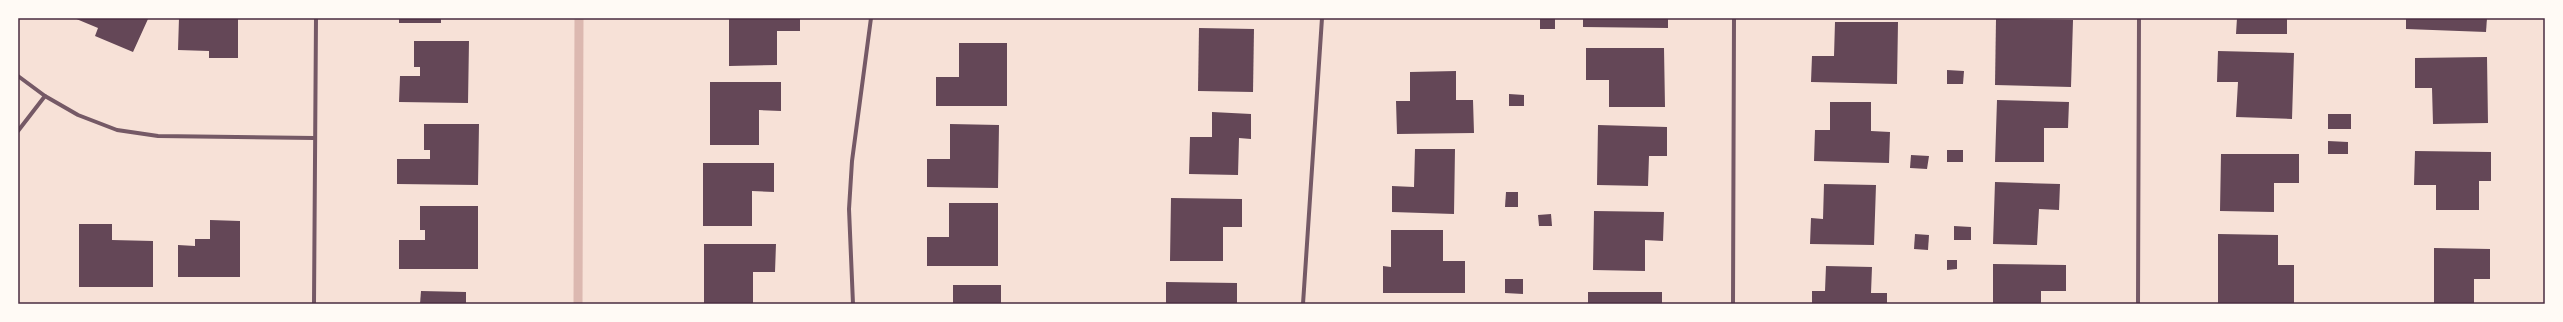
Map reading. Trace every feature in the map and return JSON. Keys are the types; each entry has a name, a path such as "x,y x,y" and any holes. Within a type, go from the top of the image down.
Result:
{"street":[{"path":"314,304 316,18"},
{"path":"853,304 849,209 852,161 871,18"},
{"path":"1303,304 1322,18"},
{"path":"1733,304 1734,18"},
{"path":"2138,304 2139,18"},
{"path":"18,76 45,96 78,115 117,130 158,136 314,138"},
{"path":"18,131 45,96"}],"building":[{"path":"74,18 148,19 133,52 95,36 98,28"},
{"path":"179,18 238,18 238,58 209,58 209,51 178,50"},
{"path":"399,18 441,18 441,23 399,23"},
{"path":"729,18 800,18 800,31 777,31 777,65 729,66"},
{"path":"1540,18 1555,18 1555,29 1540,29"},
{"path":"1583,18 1668,18 1668,28 1583,27"},
{"path":"2237,18 2287,18 2287,34 2236,34"},
{"path":"2406,18 2487,18 2486,32 2406,29"},
{"path":"1996,19 2073,20 2071,87 1995,85"},
{"path":"1835,22 1898,22 1897,84 1811,82 1812,56 1834,56"},
{"path":"1199,28 1254,29 1253,92 1198,91"},
{"path":"414,41 469,41 468,103 399,102 400,76 420,76 420,67 414,67"},
{"path":"959,43 1007,43 1007,106 936,106 936,77 959,77"},
{"path":"1586,48 1664,48 1665,107 1609,107 1609,80 1586,80"},
{"path":"2218,51 2294,53 2292,119 2236,117 2238,82 2217,82"},
{"path":"2487,57 2488,123 2433,124 2432,88 2415,88 2415,58"},
{"path":"1947,70 1964,71 1963,84 1947,84"},
{"path":"1456,71 1456,100 1473,100 1474,133 1397,134 1396,101 1410,101 1410,72"},
{"path":"710,82 781,82 781,111 759,110 759,145 710,145"},
{"path":"1509,94 1524,95 1524,106 1509,106"},
{"path":"1997,100 2069,102 2068,128 2044,128 2044,162 1995,162"},
{"path":"1830,102 1871,102 1871,131 1890,132 1889,163 1814,161 1815,130 1830,130"},
{"path":"1212,112 1251,114 1251,139 1239,138 1238,175 1189,174 1190,137 1212,137"},
{"path":"2328,114 2351,114 2351,129 2328,129"},
{"path":"424,124 479,124 478,185 397,184 397,159 430,159 430,150 424,150"},
{"path":"950,124 999,125 998,188 927,187 927,159 950,159"},
{"path":"1598,125 1667,127 1667,156 1649,156 1648,186 1597,185"},
{"path":"2328,141 2348,142 2348,154 2328,154"},
{"path":"1415,149 1455,149 1454,214 1392,212 1392,186 1414,187"},
{"path":"1947,150 1963,150 1963,162 1947,162"},
{"path":"2415,151 2491,152 2491,181 2479,181 2479,210 2436,210 2436,185 2414,185"},
{"path":"2221,154 2299,154 2299,183 2274,183 2274,212 2220,211"},
{"path":"1911,155 1929,156 1927,169 1910,168"},
{"path":"703,163 774,163 774,192 752,191 752,226 703,226"},
{"path":"1995,182 2060,184 2059,210 2039,209 2037,245 1993,244"},
{"path":"1824,184 1876,185 1874,245 1810,244 1811,218 1823,219"},
{"path":"1506,192 1518,192 1518,207 1505,207"},
{"path":"1171,198 1242,199 1242,227 1223,227 1223,261 1170,261"},
{"path":"949,203 998,203 998,266 927,266 927,237 949,237"},
{"path":"420,206 478,206 478,269 399,269 399,240 425,240 425,230 420,230"},
{"path":"1594,211 1664,212 1663,241 1645,240 1645,271 1593,270"},
{"path":"1551,214 1552,226 1539,226 1538,215"},
{"path":"210,220 240,221 240,277 178,277 178,245 195,246 195,239 210,239"},
{"path":"79,224 112,224 112,240 153,241 153,287 79,287"},
{"path":"1954,226 1971,227 1971,240 1954,240"},
{"path":"1391,230 1443,230 1443,261 1465,261 1465,293 1383,293 1383,266 1391,267"},
{"path":"1915,234 1929,235 1928,250 1914,249"},
{"path":"2218,234 2278,235 2278,265 2294,265 2294,304 2218,304"},
{"path":"704,244 776,244 775,272 753,272 753,304 704,304"},
{"path":"2434,248 2490,249 2490,279 2474,279 2474,304 2434,304"},
{"path":"1947,260 1957,260 1957,269 1947,270"},
{"path":"1993,264 2066,265 2066,291 2041,291 2041,304 1993,304"},
{"path":"1826,266 1872,267 1871,293 1887,293 1887,304 1812,304 1812,291 1825,291"},
{"path":"1505,279 1523,279 1523,294 1505,293"},
{"path":"1166,282 1237,283 1237,304 1166,304"},
{"path":"953,285 1001,285 1001,304 953,304"},
{"path":"421,291 466,292 466,304 420,304"},
{"path":"1588,292 1662,292 1662,304 1588,304"}],"waterway":[{"path":"578,304 579,18"}]}
